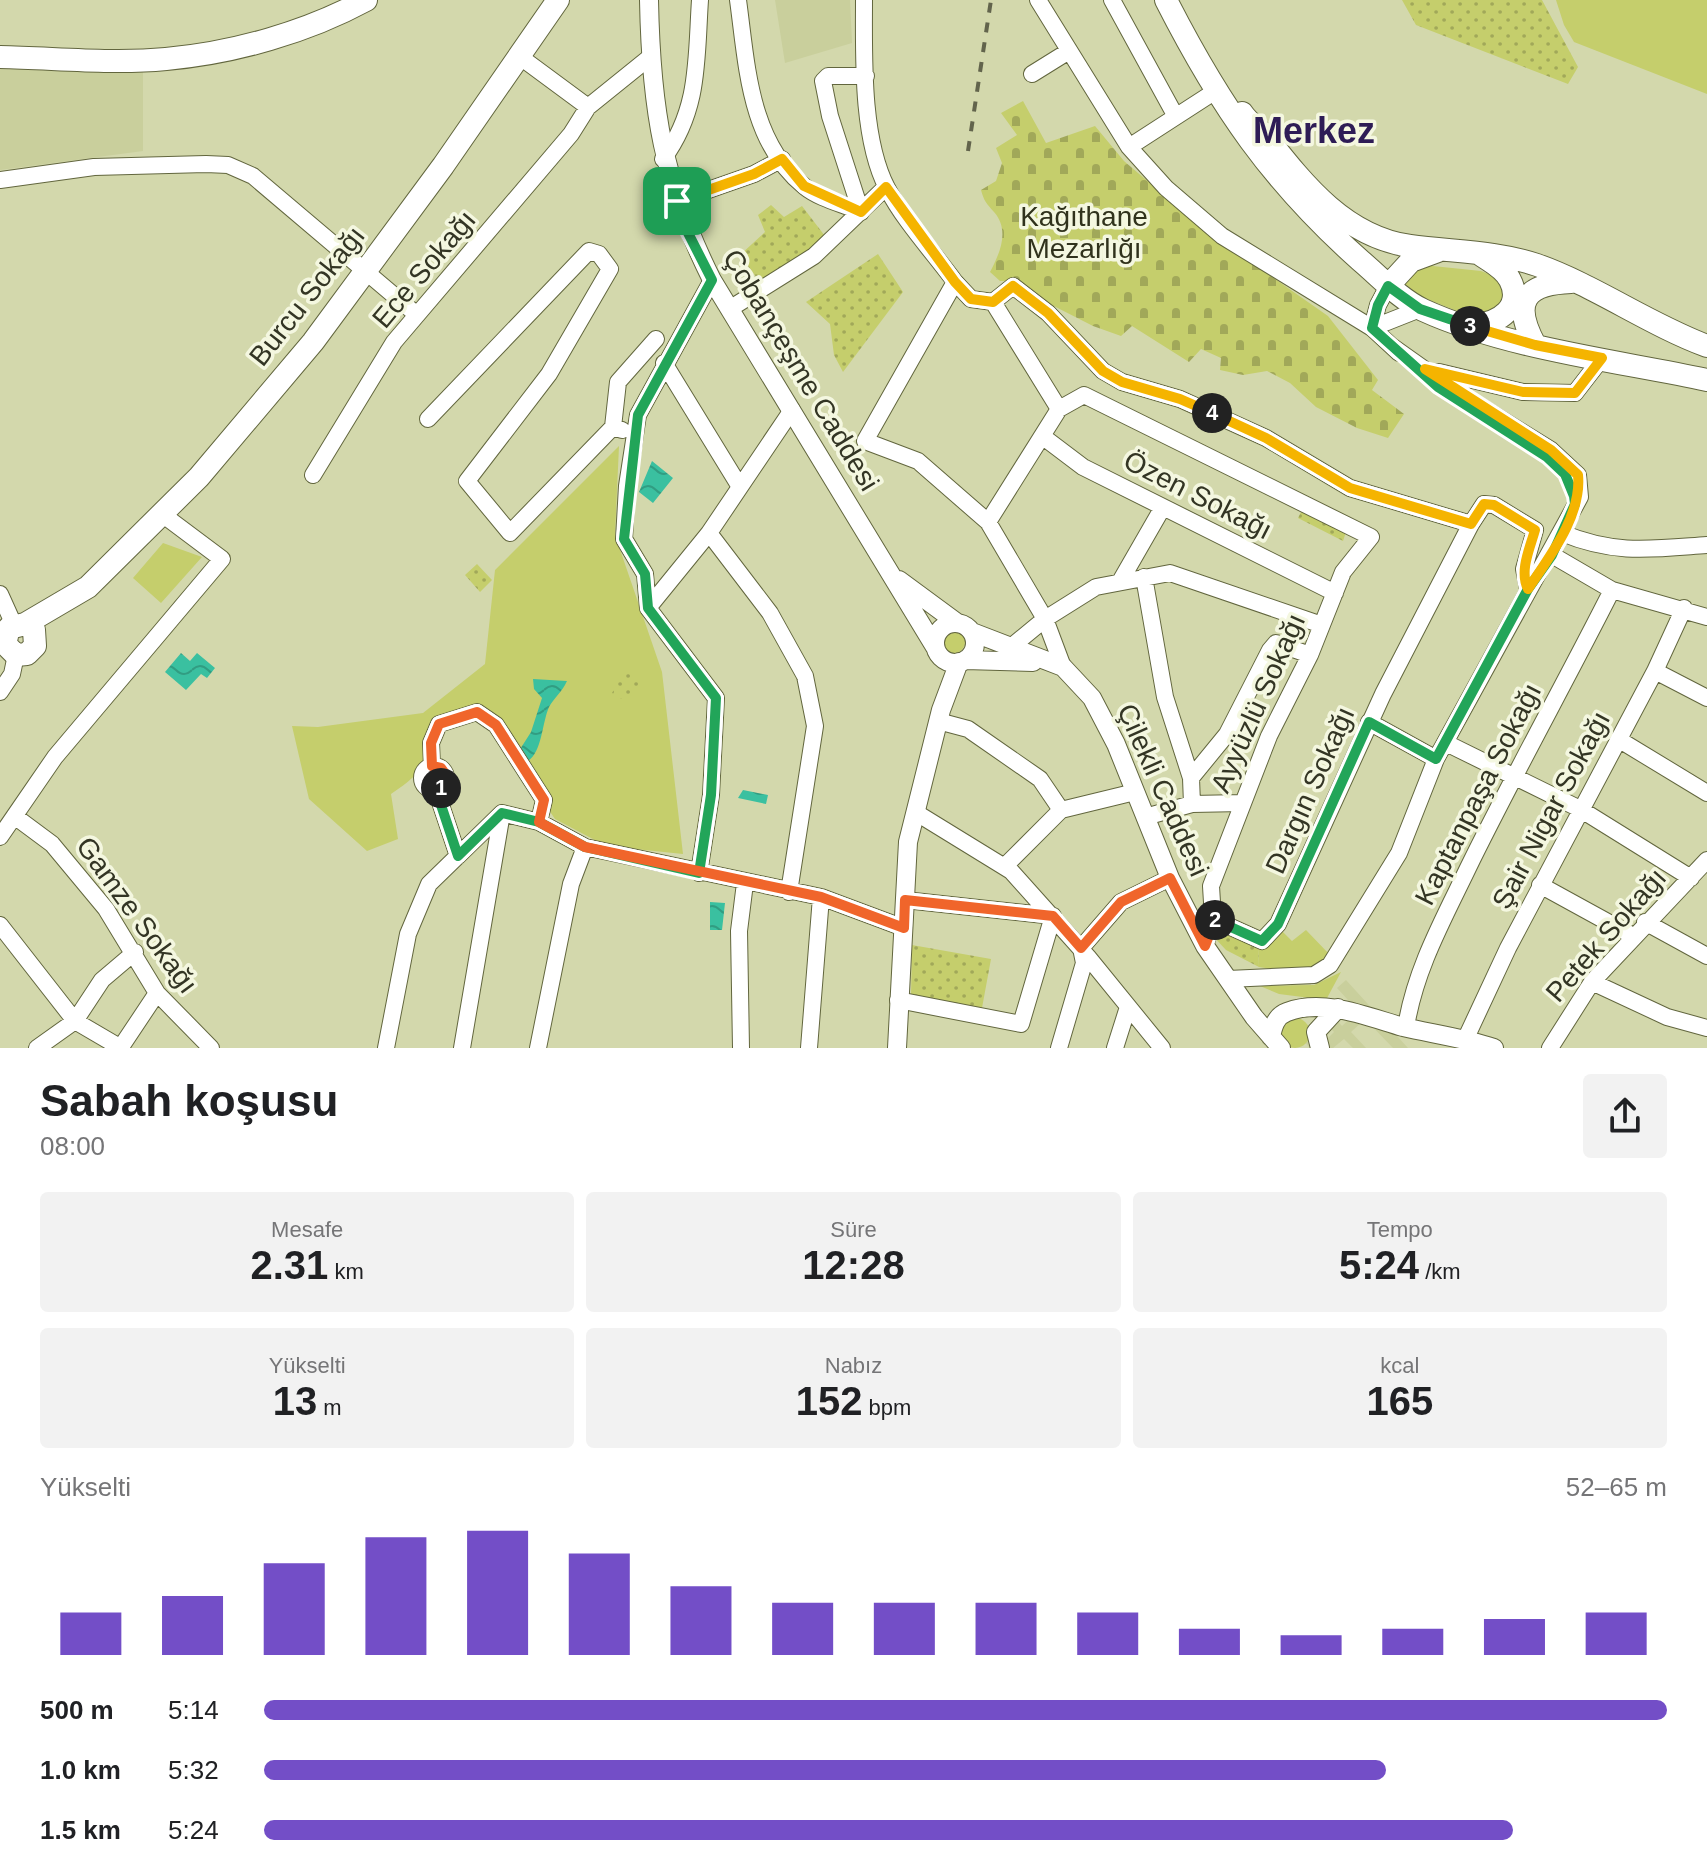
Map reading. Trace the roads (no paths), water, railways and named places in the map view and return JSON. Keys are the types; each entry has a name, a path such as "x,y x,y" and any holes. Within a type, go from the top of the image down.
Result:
{"main road":[{"path":"0,45 184,45 294,20 342,0"},
{"path":"0,57 166,59 270,38 334,17 366,0"},
{"name":"Burcu Sokağı","path":"13,639 68,611 70,599 162,514 218,455 313,342 558,0"},
{"path":"1166,0 1214,92 1254,148 1310,216 1388,286 1420,309 1535,345 1707,380"},
{"path":"1180,0 1245,118 1266,136 1289,170 1325,207 1376,237 1407,246 1478,253 1537,265 1581,282 1667,331 1707,346"},
{"path":"1388,286 1411,261 1446,249"},
{"path":"1470,326 1501,319 1511,308 1514,295 1511,281 1502,270 1478,253"},
{"path":"1535,345 1524,315 1526,301 1533,290 1545,283 1581,282"}],"street":[{"name":"Çobançeşme Caddesi","path":"649,0 650,57 663,159 686,229 712,280 936,650"},
{"path":"663,159 679,138 695,91 700,0"},
{"path":"738,0 752,97 766,141 804,186 861,212"},
{"path":"864,0 866,76 872,136 886,187 955,282 971,299 993,302 1013,286 1048,313 1103,371 1122,382 1180,399 1266,438 1350,488 1471,524 1484,504 1494,505 1535,530 1524,569 1523,580 1528,589"},
{"path":"1038,0 1129,147 1166,188 1222,236 1372,328 1422,371 1560,458 1578,475 1580,497 1552,555 1528,589 1436,759 1399,853 1330,965 1314,975 1228,979"},
{"path":"1112,0 1175,115"},
{"path":"1032,74 1069,51"},
{"path":"519,56 588,107"},
{"name":"Ece Sokağı","path":"313,475 394,342 571,134 588,107 650,57"},
{"path":"861,212 830,116 823,81 828,76 866,76"},
{"path":"1129,147 1214,92"},
{"path":"677,201 754,174 782,159"},
{"path":"0,180 94,167 228,165 253,176 417,315"},
{"path":"731,308 814,256 886,187"},
{"path":"428,419 589,251 599,254 610,269 549,374 467,481 510,533 613,427 618,382 656,339"},
{"path":"699,873 711,795 716,698 648,608 645,574 624,539 638,415 712,280"},
{"path":"955,282 865,441 918,461 988,522 1045,619 1063,667"},
{"path":"1372,328 1378,305 1388,286"},
{"path":"988,522 1059,409 993,302"},
{"path":"1372,328 1420,309"},
{"path":"1422,371 1523,392 1575,393 1602,358"},
{"path":"664,363 740,487"},
{"name":"Ayyüzlü Sokağı","path":"1059,409 1084,395 1371,537 1343,572 1310,655 1269,736 1211,886 1213,919 1205,946"},
{"path":"648,608 709,533 792,410"},
{"path":"613,427 635,435"},
{"name":"Özen Sokağı","path":"1042,436 1083,467 1335,593"},
{"path":"1121,580 1163,507"},
{"path":"0,837 17,818 55,757 222,559 162,514"},
{"name":"Dargın Sokağı","path":"1213,919 1262,941 1278,924 1369,722 1471,524"},
{"path":"709,533 770,613 805,676 815,726 789,892"},
{"path":"1562,533 1593,546 1628,551 1707,545"},
{"path":"1552,555 1612,590 1707,617"},
{"path":"1011,647 1045,619 1096,587 1170,573 1322,625"},
{"name":"Çobançeşme Caddesi","path":"891,574 964,627"},
{"path":"1144,577 1165,697 1191,778 1192,804"},
{"name":"Kaptanpaşa Sokağı","path":"1406,1027 1412,988 1513,775 1612,590"},
{"path":"0,594 13,639 12,674 0,692"},
{"name":"Şair Nigar Sokağı","path":"1466,1038 1540,885 1655,671 1684,608"},
{"path":"939,716 936,650 939,629 964,627 1044,662 1063,667"},
{"path":"897,1048 908,842 939,716 962,661 975,644 964,627"},
{"path":"1191,778 1227,734 1276,643 1310,655"},
{"path":"936,650 947,661 1044,662"},
{"name":"Çilekli Caddesi","path":"1063,667 1092,698 1170,878 1205,946 1276,1042"},
{"path":"1655,671 1707,698"},
{"path":"458,856 436,790 445,783 446,775 441,768 432,766 431,743 439,724 477,712 496,725 544,800 539,822"},
{"path":"939,716 968,729 1040,779 1061,810"},
{"path":"1369,722 1436,759"},
{"path":"1618,739 1707,793"},
{"path":"1446,743 1580,809 1691,878"},
{"path":"1005,866 1061,810 1135,792"},
{"path":"1145,817 1192,804 1242,803"},
{"path":"915,812 1005,866 1081,948 1162,1048"},
{"path":"502,813 539,822 585,847 821,897 904,928"},
{"path":"386,1048 408,934 429,884 502,813"},
{"path":"462,1048 502,813"},
{"name":"Gamze Sokağı","path":"17,818 52,844 106,909 135,952 157,993 211,1048"},
{"path":"538,1048 571,884 585,847"},
{"name":"Petek Sokağı","path":"1550,1048 1592,982 1645,922 1706,863"},
{"path":"1081,948 1121,902 1170,878"},
{"path":"741,1048 739,931 745,883"},
{"path":"1540,885 1633,936"},
{"path":"809,1048 821,897"},
{"path":"905,900 1053,916"},
{"path":"898,1000 1021,1024 1053,916"},
{"path":"1645,922 1707,956"},
{"path":"0,925 75,1021 121,1048 157,993"},
{"path":"1059,1048 1084,963 1081,948"},
{"path":"37,1048 75,1021 102,980 135,952"},
{"path":"1592,982 1667,1017 1707,1028"},
{"path":"1242,997 1292,1012 1338,1008 1406,1027 1431,1040 1466,1038 1494,1048"},
{"path":"1115,1048 1128,1007"},
{"path":"1292,1012 1315,1043 1338,1008"},
{"path":"1276,1042 1276,1021 1292,1012"}],"water":[{"path":"652,461 673,478 653,503 639,492"},
{"path":"181,653 190,661 197,653 215,668 207,678 201,674 186,690 165,672"},
{"path":"533,679 567,681 549,707 539,744 528,761 517,754 531,732 542,698 534,689"},
{"path":"743,790 768,795 766,804 738,798"},
{"path":"710,902 725,903 722,930 710,930"}],"railway":[{"path":"968,151 991,0"}],"district":[{"name":"Merkez","path":"1314,130"}],"park label":[{"name":"Kağıthane Mezarlığı","path":"1084,232"}]}
